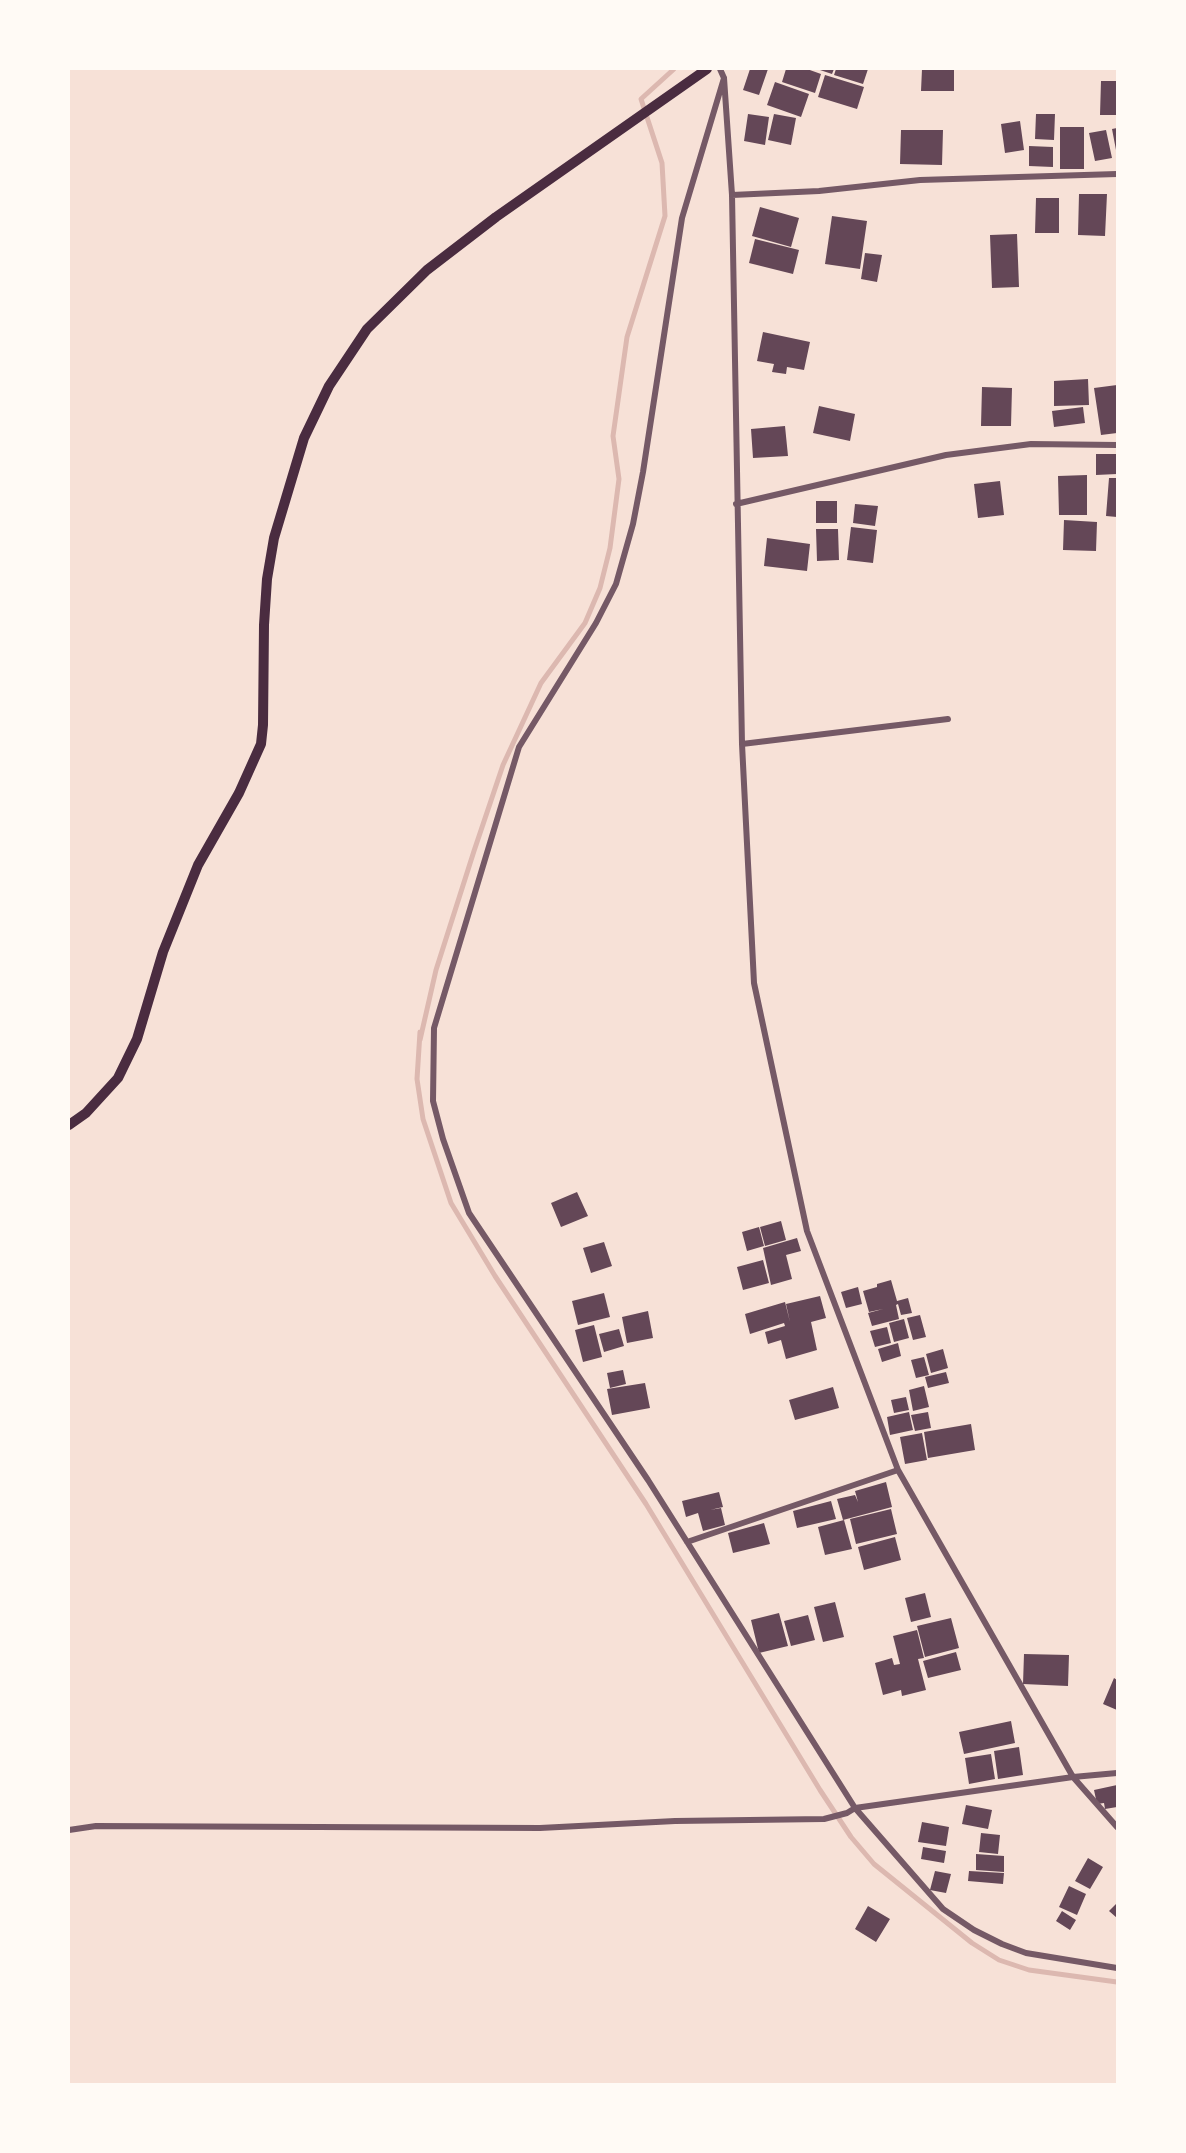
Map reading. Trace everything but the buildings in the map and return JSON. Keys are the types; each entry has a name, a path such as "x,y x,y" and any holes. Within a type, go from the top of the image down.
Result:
{"main road":[{"path":"69,1125 86,1113 118,1078 136,1039 163,952 198,866 239,793 261,744 264,625 267,579 274,538 304,438 329,386 367,329 427,270 496,217 707,69"}],"street":[{"path":"720,69 724,78 732,195 742,744 754,983 807,1231 898,1470 1073,1777 1117,1827"},
{"path":"724,78 682,218 643,472 633,524 616,584 596,623 519,747 434,1028 432,1101 469,1213 687,1542 855,1808 943,1909 974,1930 1026,1953 1117,1968"},
{"path":"732,195 819,191 920,180 1117,174"},
{"path":"736,504 946,454 1031,444 1117,445"},
{"path":"742,744 948,719"},
{"path":"687,1542 898,1470"},
{"path":"69,1830 96,1826 540,1828 675,1821 824,1819 847,1813 855,1808 1073,1777 1117,1773"}],"waterway":[{"path":"674,69 641,99 662,163 665,216 627,337 613,436 619,479 610,548 600,588 585,623 541,683 503,765 474,851 436,970 420,1040 420,1032 417,1079 423,1119 451,1203 495,1276 646,1504 851,1837 874,1864 972,1943 999,1960 1029,1970 1117,1982"}]}
